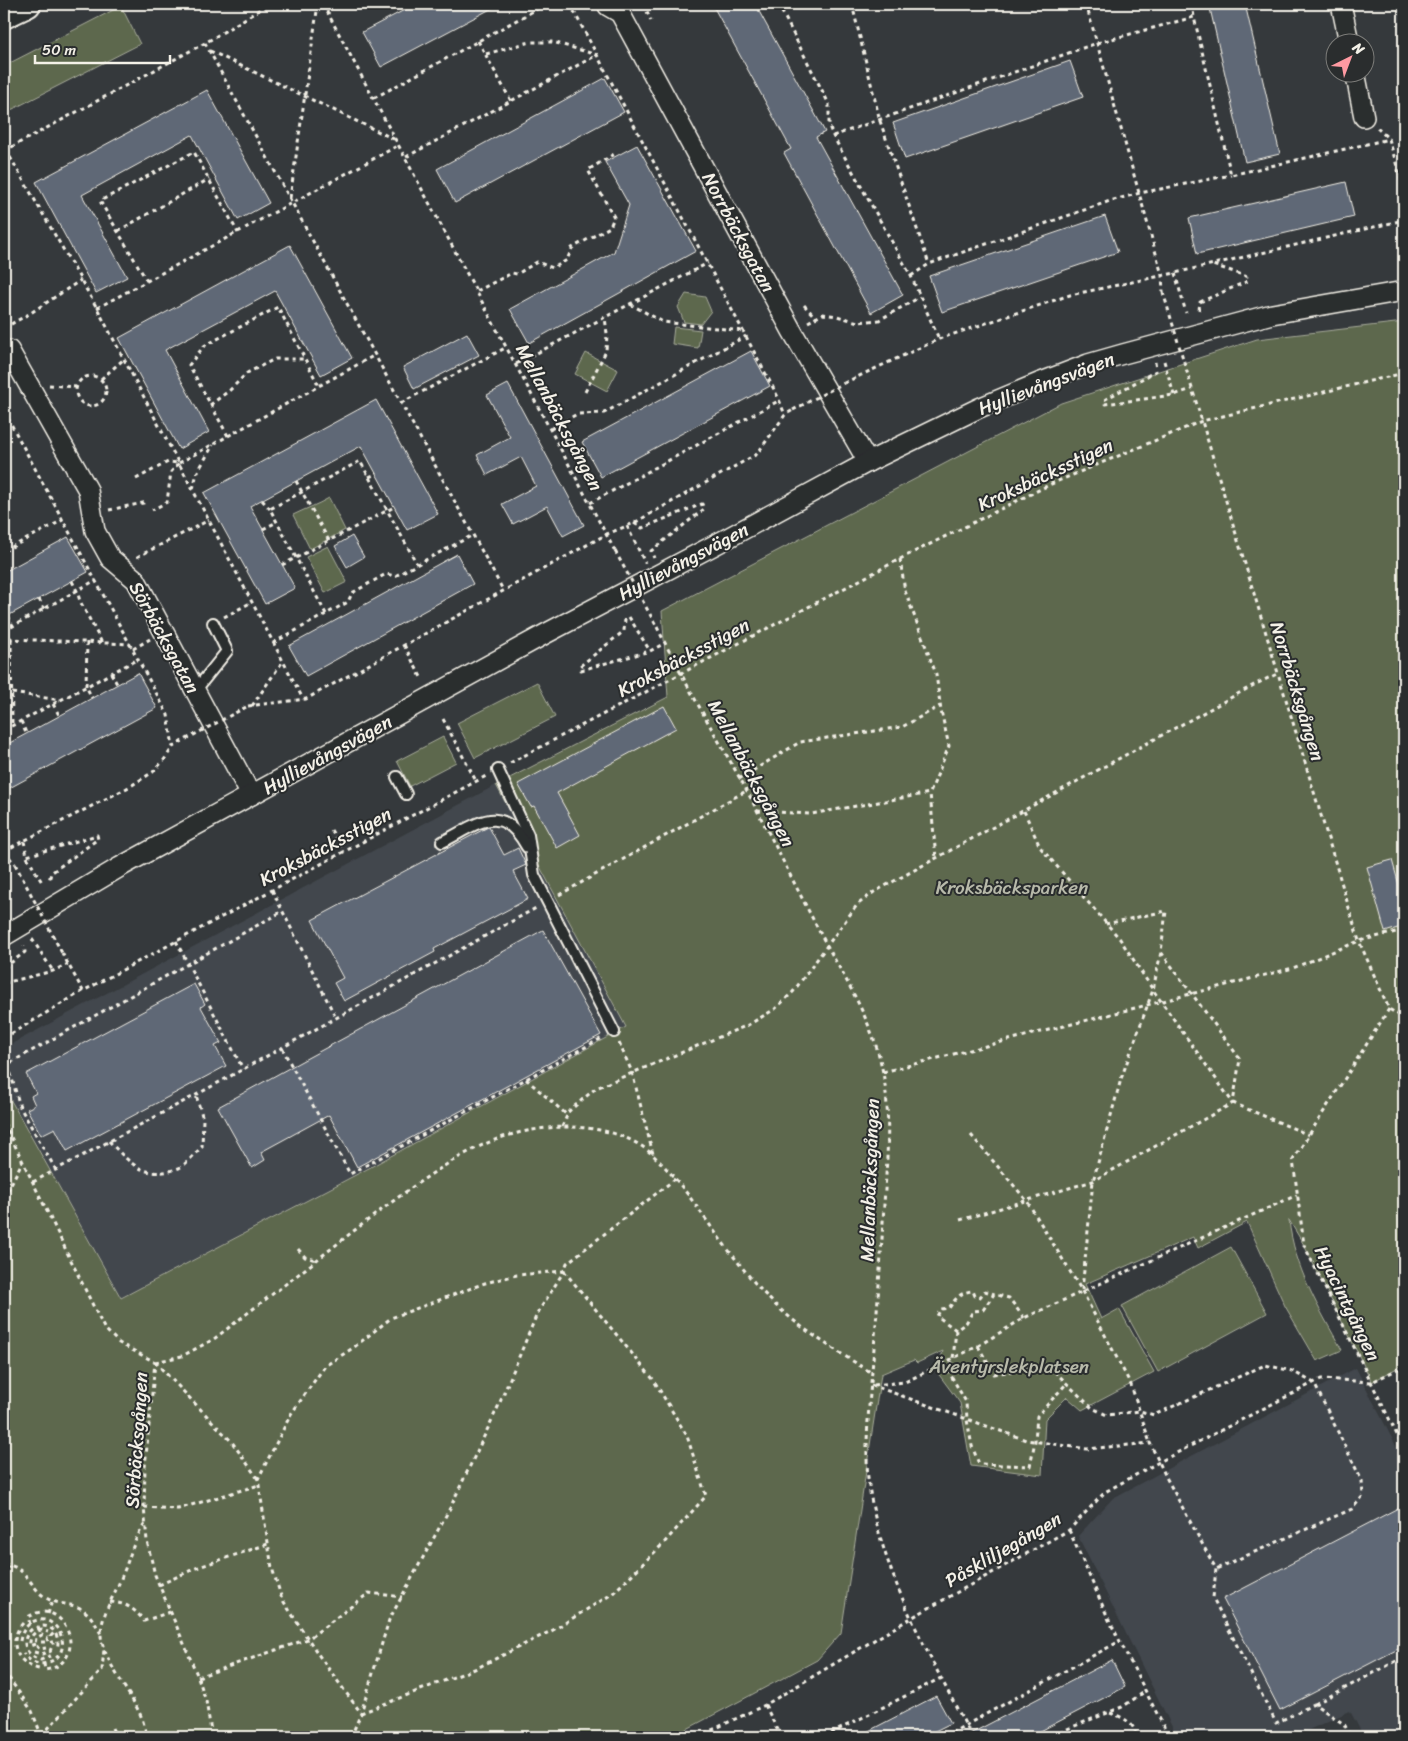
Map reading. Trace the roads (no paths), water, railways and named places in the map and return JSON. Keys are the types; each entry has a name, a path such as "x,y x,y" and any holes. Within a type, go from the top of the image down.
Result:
{"main road":[{"path":"4,15 26,4"}],"street":[{"path":"1341,4 1347,32"},
{"name":"Norrbäcksgatan","path":"608,6 620,13 792,331 868,462"},
{"path":"1357,82 1364,117"},
{"name":"Hyllievångsvägen","path":"4,936 120,867 547,634 868,462 979,408 1088,364 1142,348 1272,314 1404,291"},
{"name":"Sörbäcksgatan","path":"9,350 88,490 95,531 102,545 110,558 136,580 251,795"}],"lane":[{"path":"196,691 228,651 213,623"},
{"path":"498,770 528,835 534,874 614,1032"},
{"path":"397,777 406,794"},
{"path":"442,842 488,819 499,819 519,833 531,855"}],"park label":[{"name":"Kroksbäcksparken","path":"1012,887"},
{"name":"Äventyrslekplatsen","path":"1009,1366"}]}
